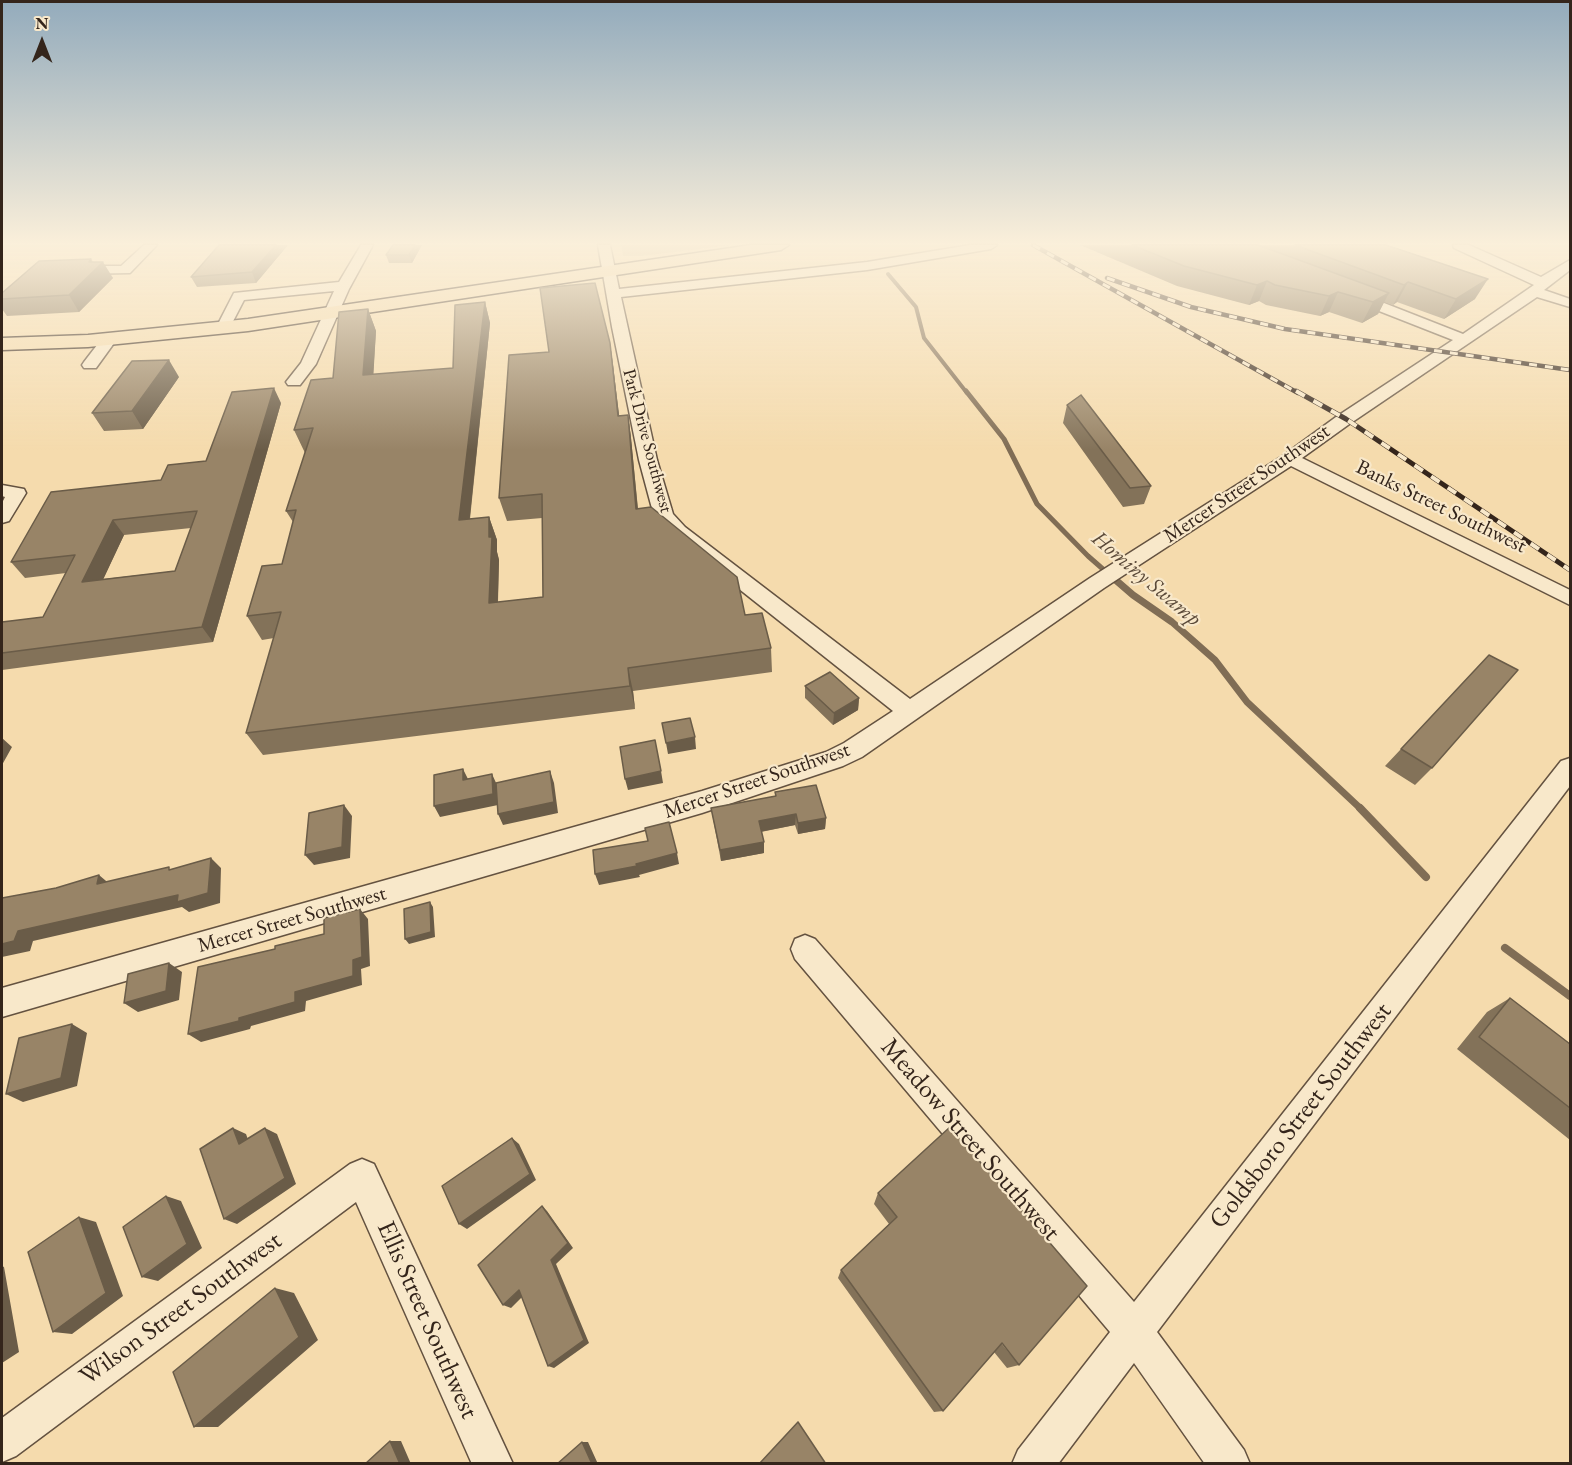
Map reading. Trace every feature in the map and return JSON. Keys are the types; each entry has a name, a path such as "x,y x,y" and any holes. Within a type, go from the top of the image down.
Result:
{"main road":[{"path":"2,344 109,339 223,328 323,313"}],"street":[{"path":"223,328 230,313"},
{"path":"294,382 308,364 331,313"},
{"name":"Park Drive Southwest","path":"617,313 646,449 664,516 678,531 910,711"},
{"path":"1398,313 1464,339"},
{"name":"Mercer Street Southwest","path":"2,1003 724,795 834,759 853,750 1097,583 1290,459 1501,313"},
{"path":"90,364 109,339"},
{"name":"Banks Street Southwest","path":"1290,459 1570,597"},
{"path":"2,517 9,492"},
{"name":"Goldsboro Street Southwest","path":"1032,1464 1570,768"},
{"name":"Meadow Street Southwest","path":"805,949 1134,1331 1230,1464"},
{"name":"Wilson Street Southwest","path":"2,1442 362,1176"},
{"name":"Ellis Street Southwest","path":"362,1176 493,1464"}],"building":[{"path":"339,313 368,313 363,375 453,368 455,313 484,313 459,520 489,517 489,537 492,537 489,603 543,597 542,494 499,498 509,355 549,352 544,313 603,313 610,343 618,416 628,415 636,509 651,507 737,577 745,615 762,613 771,648 628,668 630,686 246,733 281,612 247,616 262,566 282,564 296,510 286,511 313,428 294,430 311,380 333,378"},
{"path":"169,360 132,411 92,413 132,361"},
{"path":"274,388 202,627 2,653 2,622 43,617 75,555 11,562 51,492 161,480 168,465 206,461 232,392","holes":["197,511 175,571 82,582 113,520"]},
{"path":"1081,395 1151,486 1130,488 1067,405"},
{"path":"1489,655 1518,670 1432,768 1401,749"},
{"path":"830,672 859,698 834,713 805,686"},
{"path":"690,718 695,737 666,743 662,723"},
{"path":"655,740 661,771 625,779 620,747"},
{"path":"463,769 463,780 492,774 493,794 434,806 434,775"},
{"path":"550,771 554,802 498,814 496,783"},
{"path":"816,785 826,818 798,823 796,814 759,821 764,842 720,850 711,808 776,796 775,792"},
{"path":"344,805 342,847 305,855 309,813"},
{"path":"669,822 677,853 636,864 637,866 595,874 593,850 648,841 645,828"},
{"path":"211,858 208,893 177,902 178,895 18,931 14,941 2,944 2,898 56,888 99,875 97,884 169,867 169,870"},
{"path":"430,902 431,932 405,939 404,909"},
{"path":"360,909 362,957 353,960 353,976 295,992 295,1002 239,1018 239,1021 188,1034 198,967 275,949 275,946 324,934 324,918"},
{"path":"169,963 166,991 124,1003 128,974"},
{"path":"1510,998 1570,1044 1570,1108 1479,1037"},
{"path":"72,1024 61,1078 6,1094 19,1038"},
{"path":"950,1127 1087,1286 1019,1365 1002,1343 943,1411 841,1270 897,1217 878,1193"},
{"path":"233,1128 239,1144 265,1128 285,1178 224,1219 200,1149"},
{"path":"512,1138 530,1174 459,1224 442,1186"},
{"path":"166,1196 187,1244 142,1277 123,1227"},
{"path":"542,1206 568,1243 551,1260 584,1340 548,1366 519,1290 503,1305 478,1265"},
{"path":"79,1217 106,1293 53,1332 28,1252"},
{"path":"275,1288 299,1337 194,1427 173,1372"},
{"path":"798,1422 826,1464 759,1464"},
{"path":"390,1441 400,1464 365,1464"},
{"path":"582,1442 592,1464 557,1464"}],"waterway":[{"name":"Hominy Swamp","path":"918,313 924,338 967,393"},
{"name":"Hominy Swamp","path":"966,391 1004,439 1037,504 1112,577"},
{"name":"Hominy Swamp","path":"1111,576 1133,595 1172,622 1215,660 1247,702 1361,809"},
{"name":"Hominy Swamp","path":"1361,809 1426,877"},
{"name":"Hominy Swamp","path":"1505,948 1570,996"}],"railway":[{"path":"1155,313 1298,393"},
{"path":"1218,313 1285,329 1570,370"},
{"path":"1296,391 1346,419 1570,570"}]}
